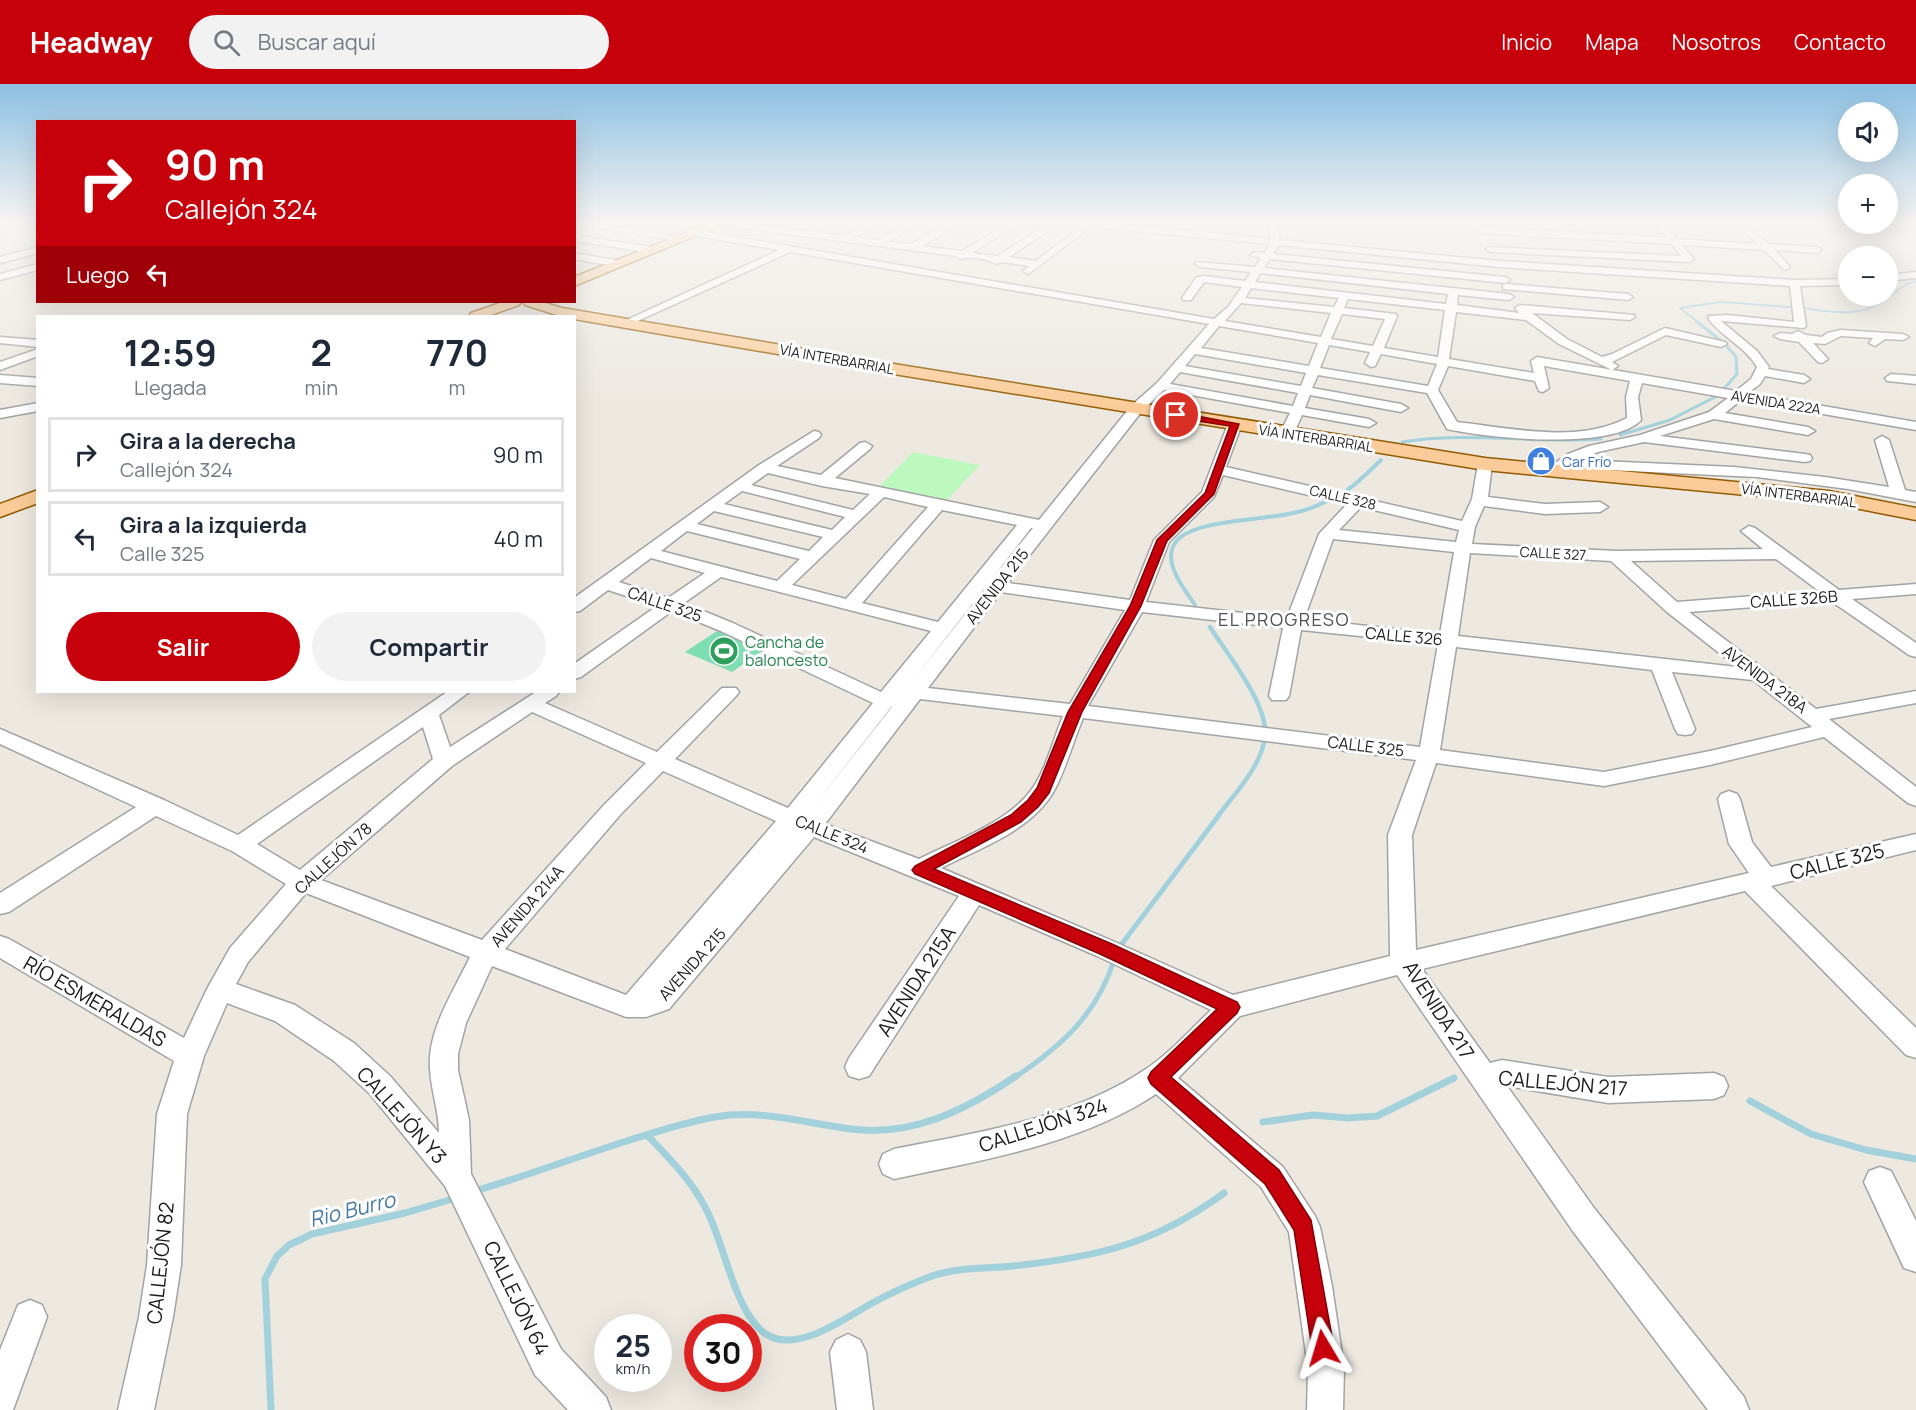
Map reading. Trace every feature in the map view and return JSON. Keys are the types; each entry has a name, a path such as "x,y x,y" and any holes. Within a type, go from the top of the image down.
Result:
{"main road":[{"path":"491,315 511,305"},
{"path":"479,315 511,305 546,305"},
{"name":"VÍA INTERBARRIAL","path":"546,305 578,314 793,352 1287,434 1485,464 1558,467 1804,494 1916,514"},
{"path":"0,504 36,490"},
{"path":"0,511 36,497"}],"street":[{"path":"627,322 710,284"},
{"path":"993,284 1216,323 1312,371 1432,390"},
{"path":"1187,298 1198,284"},
{"path":"1239,284 1528,317"},
{"path":"1287,434 1306,390 1323,341 1349,284"},
{"path":"1384,284 1454,292 1507,288 1628,297"},
{"path":"1455,284 1451,308 1443,321 1442,362 1432,390 1452,426 1571,436 1614,430 1634,420 1632,397 1637,378"},
{"path":"1491,284 1507,288"},
{"path":"1506,284 1520,309 1528,317 1586,354 1637,378"},
{"path":"1795,284 1798,330 1822,359"},
{"name":"AVENIDA 215","path":"485,954 632,1007 649,1006 664,999 1035,525 1131,407 1161,386 1216,323 1232,309 1248,285"},
{"path":"1238,300 1397,316 1362,379"},
{"path":"1262,346 1287,305"},
{"path":"1520,309 1630,318"},
{"path":"1644,438 1714,415 1756,381 1763,367 1761,361 1713,318 1798,330 1826,341 1831,335 1850,333 1878,339 1910,340"},
{"path":"1728,332 1758,334 1798,330"},
{"path":"1600,361 1616,357 1665,331 1721,344"},
{"path":"0,340 36,344"},
{"path":"1193,350 1323,341 1541,378"},
{"path":"0,366 36,353"},
{"path":"1544,391 1537,361 1637,378"},
{"path":"1177,368 1401,408"},
{"path":"1761,372 1804,379"},
{"name":"AVENIDA 222A","path":"1637,378 1916,426"},
{"path":"1891,378 1916,380"},
{"path":"0,379 36,382"},
{"path":"1161,386 1369,423"},
{"path":"0,414 36,408"},
{"path":"1811,480 1803,444 1820,410"},
{"path":"1714,415 1730,433 1805,458"},
{"path":"920,870 1016,819 1044,789 1075,712 1136,606 1162,540 1209,494 1235,424"},
{"path":"1605,446 1614,430"},
{"path":"1558,467 1583,453 1644,438 1808,431"},
{"path":"576,606 764,468 814,435"},
{"path":"1882,440 1898,493"},
{"path":"822,482 865,446"},
{"name":"AVENIDA 217","path":"1485,464 1479,501 1467,527 1429,754 1400,835 1403,963 1583,1219 1731,1410"},
{"path":"1558,467 1734,471 1811,480 1916,497"},
{"path":"764,468 1035,525"},
{"name":"CALLE 328","path":"1218,469 1467,527"},
{"path":"739,486 856,515"},
{"path":"781,586 879,494"},
{"path":"1279,696 1293,626 1327,534 1356,500"},
{"path":"1479,501 1545,509 1600,507"},
{"path":"711,506 833,535"},
{"path":"851,604 937,506"},
{"path":"685,526 812,557"},
{"path":"1749,531 1836,596 1916,651"},
{"name":"CALLE 327","path":"1327,534 1463,548 1616,556 1779,554"},
{"path":"649,553 943,629"},
{"name":"AVENIDA 218A","path":"1616,556 1673,608 1822,722 1916,798"},
{"path":"576,672 718,571"},
{"name":"CALLE 325","path":"606,584 672,605 729,628 886,702"},
{"name":"AVENIDA 215","path":"801,823 886,702 907,689 943,629 988,585"},
{"name":"CALLE 326","path":"988,585 1293,626 1448,640 1660,666 1759,675"},
{"name":"CALLE 326B","path":"1673,608 1916,589"},
{"path":"1660,666 1685,729"},
{"name":"CALLE 325","path":"907,689 1075,712 1429,754 1604,779 1710,758 1822,722 1916,697"},
{"name":"AVENIDA 214A","path":"456,1176 454,1120 444,1070 444,1054 452,1023 485,954 612,810 729,692"},
{"path":"240,845 458,693"},
{"name":"CALLE 324","path":"539,698 661,762 801,823 920,870 1106,949 1231,1007"},
{"name":"CALLEJÓN 78","path":"172,1114 190,1056 220,989 239,955 302,882 444,761 539,698"},
{"path":"429,714 444,761"},
{"path":"0,736 240,845 302,882 485,954"},
{"path":"1729,799 1741,844 1759,880 1916,1046"},
{"path":"0,905 156,805"},
{"name":"CALLE 325","path":"1231,1007 1403,963 1916,842"},
{"name":"AVENIDA 215A","path":"859,1068 973,894"},
{"name":"RÍO ESMERALDAS","path":"0,946 190,1056"},
{"name":"CALLEJÓN Y3","path":"220,989 285,1013 344,1052 380,1084 456,1176"},
{"name":"CALLEJÓN 324","path":"894,1164 999,1143 1103,1109 1158,1078 1231,1007"},
{"name":"CALLEJÓN 217","path":"1483,1077 1502,1073 1608,1090 1714,1086"},
{"path":"1158,1078 1272,1177 1304,1227 1326,1368 1325,1410"},
{"name":"CALLEJÓN 82","path":"136,1410 156,1317 164,1265 172,1114"},
{"name":"CALLEJÓN 64","path":"456,1176 474,1208 548,1362 593,1410"},
{"path":"1880,1182 1916,1256"},
{"path":"0,1397 30,1317"},
{"path":"848,1352 855,1410"}],"green space":[{"path":"913,452 980,465 944,503 877,489"},
{"name":"Cancha de baloncesto","path":"717,631 762,651 732,672 685,652"}],"waterway":[{"path":"1801,308 1831,312 1861,311 1880,303 1908,284"},
{"path":"1698,322 1680,308 1720,302 1790,307"},
{"path":"1696,321 1725,344 1736,357 1737,374 1722,391"},
{"path":"1620,435 1670,420 1717,396"},
{"path":"1402,442 1452,438 1601,439"},
{"path":"1195,605 1176,576 1171,559 1175,543 1183,535 1210,525 1303,511 1350,488 1381,460"},
{"path":"1210,627 1254,695 1264,724 1265,737 1263,748 1253,769 1218,816"},
{"path":"1118,949 1219,815"},
{"path":"1014,1078 1047,1054 1075,1028 1098,997 1114,960"},
{"path":"647,1135 693,1122 732,1115 766,1116 851,1129 895,1129 917,1125 958,1110 1016,1076"},
{"path":"1263,1122 1313,1115 1348,1118 1377,1116 1454,1078"},
{"path":"1750,1101 1811,1134 1866,1150 1916,1159"},
{"path":"475,1191 647,1135"},
{"path":"647,1135 694,1189 712,1223 744,1308 763,1332 776,1339 790,1340 820,1332 888,1295 942,1273 1072,1258 1124,1245 1174,1225 1224,1193"},
{"name":"Rio Burro","path":"271,1410 265,1279 277,1256 289,1245 312,1234 405,1213 456,1198"}],"place":[{"name":"Car Frío","path":"1541,461"},
{"name":"Cancha de baloncesto","path":"724,651"}],"district":[{"name":"EL PROGRESO","path":"1284,619"}],"route":[{"path":"1176,415 1235,424 1209,494 1162,540 1136,606 1075,712 1044,789 1016,819 920,870 1106,949 1231,1007 1158,1078 1272,1177 1304,1227 1323,1348"}]}
